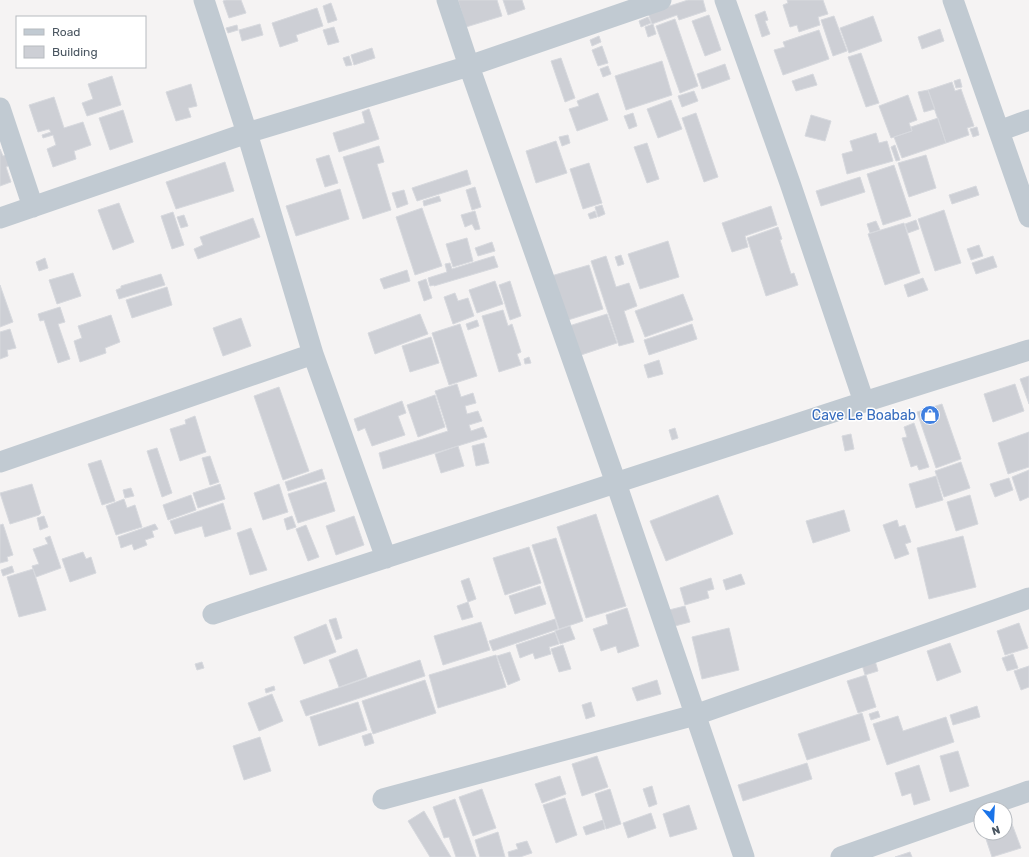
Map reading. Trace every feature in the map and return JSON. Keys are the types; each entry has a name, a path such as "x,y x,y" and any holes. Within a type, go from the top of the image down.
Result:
{"street":[{"path":"204,0 247,134 313,354 386,558"},
{"path":"447,0 616,483 744,857"},
{"path":"0,218 247,134 469,66 661,0"},
{"path":"725,0 790,183 864,402"},
{"path":"953,0 1029,217"},
{"path":"0,108 33,206"},
{"path":"999,131 1029,120"},
{"path":"213,614 864,402 1029,350"},
{"path":"0,462 313,354"},
{"path":"383,799 695,715 1029,598"},
{"path":"841,857 1029,791"}],"building":[{"path":"241,0 246,13 229,18 223,1"},
{"path":"458,0 497,0 502,16 466,27"},
{"path":"503,0 522,0 525,9 508,15"},
{"path":"688,0 703,0 706,11 679,20 677,15 652,24 648,13"},
{"path":"787,0 823,0 828,14 818,17 820,25 799,32 797,25 790,27 783,5 788,3"},
{"path":"331,3 337,20 328,23 323,6"},
{"path":"317,8 323,26 296,35 298,41 280,47 272,23"},
{"path":"765,11 768,20 765,21 770,34 762,37 755,15"},
{"path":"709,15 721,50 705,56 692,21"},
{"path":"834,16 847,51 833,56 821,20"},
{"path":"873,16 882,41 849,53 840,28"},
{"path":"648,17 651,23 641,27 639,21"},
{"path":"675,19 698,86 680,93 656,26"},
{"path":"260,24 263,35 242,41 239,30"},
{"path":"653,24 656,34 648,37 645,27"},
{"path":"237,25 238,30 228,33 226,28"},
{"path":"334,27 339,42 328,45 323,30"},
{"path":"940,29 944,41 922,49 918,37"},
{"path":"819,30 829,59 783,75 774,50 785,47 783,42"},
{"path":"599,36 601,42 592,46 590,40"},
{"path":"602,46 608,63 598,66 592,50"},
{"path":"372,48 375,58 354,65 351,55"},
{"path":"861,53 879,103 866,107 848,57"},
{"path":"349,56 352,65 346,66 343,58"},
{"path":"561,58 575,98 565,102 551,61"},
{"path":"662,61 672,95 626,110 615,76"},
{"path":"725,64 730,79 702,89 697,74"},
{"path":"608,66 611,74 603,77 600,69"},
{"path":"813,74 817,85 796,91 792,81"},
{"path":"112,76 121,105 87,116 82,103 93,99 88,84"},
{"path":"960,79 962,87 956,88 954,81"},
{"path":"952,82 955,91 961,89 974,126 967,128 969,135 946,143 928,90"},
{"path":"191,84 197,106 188,108 191,117 176,121 166,92"},
{"path":"928,90 935,109 924,112 918,92"},
{"path":"694,91 698,101 682,107 678,96"},
{"path":"598,93 608,120 577,131 569,109 579,106 577,101"},
{"path":"908,95 917,120 909,123 912,131 891,138 879,106"},
{"path":"54,97 64,128 83,122 91,145 74,151 76,159 53,167 47,149 56,145 53,135 43,138 42,135 51,132 49,129 38,132 29,105"},
{"path":"671,100 682,129 658,138 647,109"},
{"path":"369,109 379,139 339,152 333,133 365,123 362,112"},
{"path":"123,110 133,142 110,150 99,118"},
{"path":"633,113 637,126 629,129 624,116"},
{"path":"696,113 718,177 704,182 682,118"},
{"path":"811,115 831,121 825,141 805,136"},
{"path":"938,118 946,143 902,158 894,137 912,131 911,127"},
{"path":"977,127 979,135 973,137 970,129"},
{"path":"876,133 879,143 887,141 893,161 847,174 842,154 853,151 850,141"},
{"path":"568,135 570,143 562,146 559,137"},
{"path":"556,141 567,173 536,183 526,151"},
{"path":"647,143 659,179 647,183 634,147"},
{"path":"895,145 900,160 896,161 891,147"},
{"path":"379,146 384,162 377,164 391,210 363,219 343,157"},
{"path":"0,149 3,156 9,154 12,164 6,167 11,182 0,186"},
{"path":"329,155 338,183 325,187 316,159"},
{"path":"926,155 936,188 909,197 898,163"},
{"path":"225,162 234,191 176,209 166,182"},
{"path":"589,163 602,203 583,209 570,169"},
{"path":"894,165 911,216 883,225 867,174"},
{"path":"467,170 471,184 417,201 412,188"},
{"path":"860,177 865,192 821,206 816,191"},
{"path":"976,186 979,195 952,204 949,195"},
{"path":"475,187 481,207 472,210 466,190"},
{"path":"340,189 349,219 296,236 286,206"},
{"path":"404,190 408,204 397,208 392,193"},
{"path":"439,196 441,201 424,206 423,201"},
{"path":"119,203 134,242 113,250 98,210"},
{"path":"602,205 605,214 598,217 595,207"},
{"path":"771,206 777,225 745,236 748,247 732,252 722,223"},
{"path":"422,208 442,266 415,275 396,217"},
{"path":"944,210 961,263 935,271 918,219"},
{"path":"475,211 480,229 475,230 472,224 465,227 461,215"},
{"path":"595,211 597,217 590,219 588,214"},
{"path":"173,212 184,245 172,249 161,216"},
{"path":"184,215 188,226 181,228 177,217"},
{"path":"253,218 260,237 198,259 194,249 203,245 200,237"},
{"path":"916,220 919,229 908,233 905,224"},
{"path":"876,221 880,230 870,233 867,224"},
{"path":"904,223 920,273 885,285 868,234"},
{"path":"778,227 782,239 780,240 791,274 794,273 798,285 766,296 747,238"},
{"path":"467,238 473,261 453,267 446,244"},
{"path":"668,241 679,277 640,289 628,254"},
{"path":"492,242 495,251 478,256 475,248"},
{"path":"979,245 983,256 971,260 967,249"},
{"path":"621,255 624,264 618,266 615,257"},
{"path":"494,256 498,267 430,286 428,278 447,272 445,264 450,263 452,269"},
{"path":"606,256 616,287 629,283 637,306 624,311 634,342 619,346 591,261"},
{"path":"993,256 997,267 976,274 972,263"},
{"path":"45,258 48,268 39,271 36,262"},
{"path":"589,265 603,309 565,321 551,276"},
{"path":"407,270 410,281 384,289 380,279"},
{"path":"73,273 81,296 57,304 49,280"},
{"path":"161,274 165,285 119,299 116,290 121,288 121,286"},
{"path":"923,278 928,290 908,297 904,285"},
{"path":"426,279 432,298 424,301 418,282"},
{"path":"495,281 503,304 477,313 469,290"},
{"path":"510,281 521,316 510,320 499,285"},
{"path":"0,285 13,322 0,327"},
{"path":"167,287 172,305 132,318 126,300"},
{"path":"455,293 458,301 468,298 474,316 453,324 444,297"},
{"path":"683,294 693,320 645,337 635,311"},
{"path":"60,307 65,322 58,324 70,359 58,363 44,320 40,321 38,314"},
{"path":"503,310 508,326 512,324 521,352 517,354 521,365 499,372 482,316"},
{"path":"420,314 428,334 375,354 368,333"},
{"path":"607,314 617,343 578,356 569,326"},
{"path":"111,315 120,342 105,348 106,353 80,362 74,341 82,338 78,326"},
{"path":"241,318 251,346 223,356 213,328"},
{"path":"477,320 479,326 468,330 466,324"},
{"path":"460,324 477,376 449,385 432,333"},
{"path":"692,324 697,339 649,355 644,340"},
{"path":"10,329 16,348 7,350 8,356 0,359 0,332"},
{"path":"431,337 439,363 410,372 402,346"},
{"path":"529,357 531,363 525,364 524,359"},
{"path":"659,360 663,374 648,378 644,365"},
{"path":"1029,376 1029,404 1020,379"},
{"path":"457,384 461,397 473,393 476,403 465,406 467,414 478,411 482,421 469,425 471,431 483,427 487,437 383,469 379,453 448,431 435,391"},
{"path":"1015,384 1024,411 993,422 984,394"},
{"path":"279,387 309,471 283,480 254,396"},
{"path":"435,395 445,427 418,437 407,405"},
{"path":"402,401 406,413 398,416 405,435 372,446 365,428 358,431 354,419"},
{"path":"942,404 961,459 936,468 917,412"},
{"path":"195,416 206,452 180,461 170,429 186,424 185,420"},
{"path":"914,423 929,467 919,470 917,465 911,467 902,438 907,437 904,427"},
{"path":"675,428 678,438 672,440 669,430"},
{"path":"1029,432 1029,467 1008,474 998,443"},
{"path":"851,434 854,449 845,451 842,436"},
{"path":"484,443 489,463 476,466 472,446"},
{"path":"458,446 464,466 441,473 435,454"},
{"path":"157,448 172,493 162,497 147,451"},
{"path":"210,456 219,482 210,485 202,458"},
{"path":"101,460 115,501 102,505 88,464"},
{"path":"961,462 970,488 944,497 935,471"},
{"path":"322,469 325,479 288,491 285,482"},
{"path":"1029,470 1029,497 1020,501 1012,477"},
{"path":"936,476 943,500 916,508 909,484"},
{"path":"1009,478 1013,490 995,497 990,484"},
{"path":"326,482 335,511 298,523 288,494"},
{"path":"32,484 41,513 39,515 10,524 0,493"},
{"path":"220,484 225,499 198,508 193,493"},
{"path":"279,484 288,512 263,520 254,493"},
{"path":"131,488 134,496 125,498 123,490"},
{"path":"191,495 196,510 168,520 163,505"},
{"path":"718,495 733,534 666,561 650,521"},
{"path":"970,495 978,524 956,531 947,502"},
{"path":"124,499 127,508 135,505 142,527 116,535 106,506"},
{"path":"223,503 231,529 205,537 202,526 175,534 170,521"},
{"path":"844,510 850,531 813,543 806,521"},
{"path":"596,514 626,606 586,618 557,527"},
{"path":"44,516 48,527 40,530 37,518"},
{"path":"292,516 296,527 287,530 284,519"},
{"path":"354,516 364,545 336,555 326,526"},
{"path":"897,520 899,527 905,525 911,542 905,544 909,554 895,559 883,525"},
{"path":"3,524 13,555 7,557 8,561 0,563 0,525"},
{"path":"155,524 158,529 152,531 154,537 145,540 147,545 134,550 132,544 121,548 118,537"},
{"path":"306,525 319,557 308,561 296,529"},
{"path":"251,528 267,570 250,575 237,533"},
{"path":"50,536 61,568 36,577 32,566 39,564 33,549 48,544 45,538"},
{"path":"963,536 976,587 929,599 917,548"},
{"path":"556,538 583,621 559,629 532,545"},
{"path":"529,547 541,583 505,595 493,558"},
{"path":"83,552 86,559 91,557 96,573 70,582 62,559"},
{"path":"12,566 14,572 3,576 1,570"},
{"path":"33,569 46,610 19,617 7,577"},
{"path":"741,574 745,584 726,590 723,580"},
{"path":"469,578 476,599 468,602 461,581"},
{"path":"711,578 714,589 707,591 709,598 685,605 680,588"},
{"path":"540,586 546,604 515,614 509,596"},
{"path":"468,602 473,617 462,620 457,606"},
{"path":"685,606 690,622 675,626 669,610"},
{"path":"627,608 639,646 618,653 616,646 601,651 593,629 608,624 606,615"},
{"path":"336,618 342,638 336,640 329,620"},
{"path":"555,619 558,629 493,651 489,641"},
{"path":"481,622 490,650 443,665 434,636"},
{"path":"1019,623 1028,648 1005,655 997,631"},
{"path":"326,624 336,652 304,664 294,637"},
{"path":"570,626 575,639 560,644 555,631"},
{"path":"729,628 739,670 702,679 692,637"},
{"path":"555,632 559,644 549,647 551,654 535,659 533,653 520,658 516,645"},
{"path":"950,643 961,672 937,681 927,651"},
{"path":"563,645 571,669 559,672 551,649"},
{"path":"357,649 367,677 339,687 329,660"},
{"path":"510,652 520,680 508,685 497,656"},
{"path":"1013,654 1018,668 1007,671 1002,658"},
{"path":"496,655 506,687 438,708 429,675"},
{"path":"874,657 878,671 865,675 861,661"},
{"path":"420,660 425,676 306,716 300,701"},
{"path":"202,662 204,668 197,670 195,664"},
{"path":"1029,666 1029,687 1021,690 1014,671"},
{"path":"866,675 876,707 858,713 847,681"},
{"path":"425,680 436,713 373,734 362,701"},
{"path":"657,680 661,694 637,701 632,688"},
{"path":"274,686 275,690 266,693 265,689"},
{"path":"272,694 283,721 259,731 248,703"},
{"path":"358,702 367,730 319,746 310,717"},
{"path":"591,702 595,716 586,719 582,705"},
{"path":"977,706 980,717 953,725 950,715"},
{"path":"878,711 880,717 871,720 869,714"},
{"path":"862,713 870,740 807,760 798,734"},
{"path":"898,716 903,731 946,717 954,742 887,765 873,724"},
{"path":"371,733 374,743 365,746 362,736"},
{"path":"260,737 271,771 244,780 233,746"},
{"path":"958,751 969,786 950,792 940,756"},
{"path":"597,756 608,787 582,796 572,764"},
{"path":"807,763 812,779 743,801 738,785"},
{"path":"919,765 930,800 914,805 911,793 902,796 895,773"},
{"path":"560,776 566,794 542,803 535,784"},
{"path":"652,786 657,804 649,807 643,789"},
{"path":"482,789 496,828 473,836 459,797"},
{"path":"610,789 621,824 606,829 595,794"},
{"path":"565,798 577,835 556,843 543,805"},
{"path":"455,799 476,857 456,857 449,837 444,838 433,807"},
{"path":"689,805 697,829 670,837 663,814"},
{"path":"424,811 451,857 430,857 408,821"},
{"path":"651,813 656,828 628,838 623,823"},
{"path":"603,820 605,829 586,835 583,827"},
{"path":"1013,827 1021,848 992,857 987,841 1013,841"},
{"path":"498,832 505,857 480,857 475,840"},
{"path":"527,841 532,853 520,857 509,857 508,852 518,849 516,844"},
{"path":"910,852 912,857 895,857"}],"place":[{"name":"Cave Le Boabab","path":"930,415"}]}
